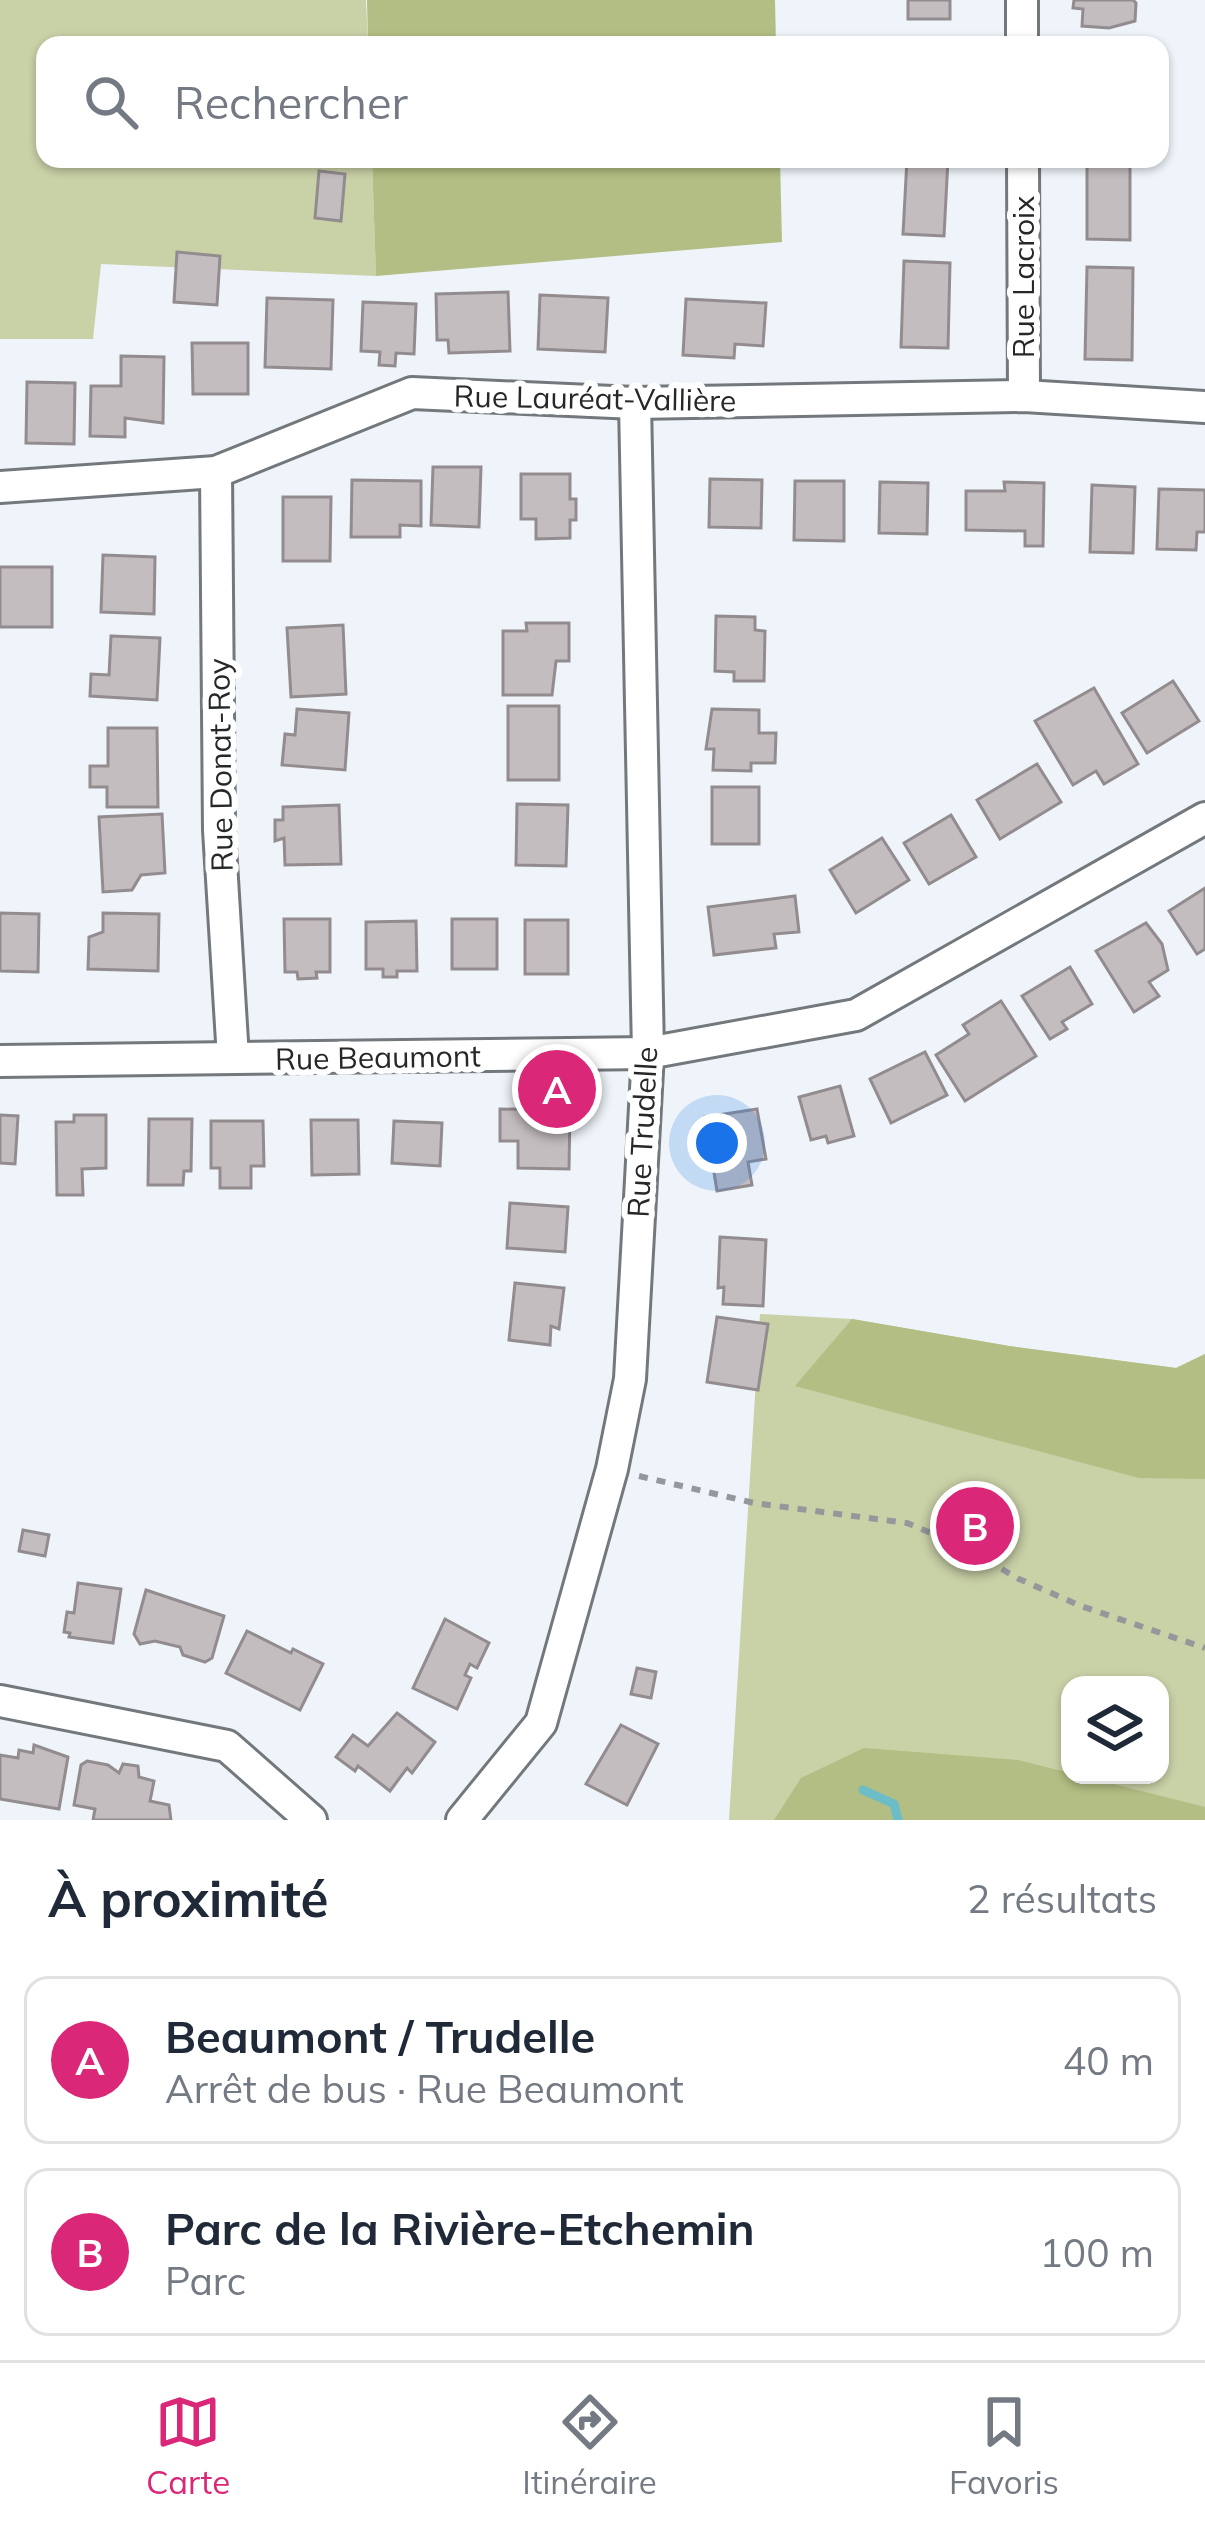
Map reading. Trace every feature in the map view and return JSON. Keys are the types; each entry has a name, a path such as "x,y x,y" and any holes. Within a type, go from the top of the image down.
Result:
{"street":[{"path":"1022,0 1022,36"},
{"name":"Rue Lacroix","path":"1023,168 1024,396"},
{"name":"Rue Lauréat-Vallière","path":"0,487 216,472 412,393 635,404 1024,396 1205,407"},
{"name":"Rue Trudelle","path":"462,1820 542,1723 612,1469 630,1379 648,1053 635,404"},
{"name":"Rue Donat-Roy","path":"216,472 219,830 232,1058"},
{"name":"Rue Beaumont","path":"0,1060 648,1053 856,1015 1205,818"},
{"path":"0,1702 227,1745 311,1820"}],"path":[{"path":"612,1469 754,1503 907,1523 1081,1606 1205,1648"}],"green space":[{"path":"0,0 366,0 368,36 36,36 36,168 372,168 376,276 101,264 93,339 0,339"},
{"path":"367,0 775,0 776,36 368,36"},
{"path":"372,168 780,168 782,242 376,276"},
{"path":"760,1314 852,1319 1176,1368 1205,1354 1205,1820 729,1820"},
{"path":"852,1319 1176,1368 1205,1354 1205,1479 1139,1478 795,1386"},
{"path":"864,1748 1018,1760 1061,1771 1061,1784 1113,1784 1205,1807 1205,1820 774,1820 801,1778"}],"building":[{"path":"908,0 950,0 950,19 908,19"},
{"path":"1074,0 1133,0 1135,21 1109,28 1082,26 1083,9 1073,8"},
{"path":"907,168 948,168 944,236 903,234"},
{"path":"1087,168 1130,168 1130,240 1087,239"},
{"path":"319,171 345,174 341,221 315,218"},
{"path":"177,252 220,256 217,305 174,302"},
{"path":"904,261 950,263 948,348 901,347"},
{"path":"1087,267 1133,268 1132,360 1085,359"},
{"path":"508,292 510,351 449,353 448,340 437,340 436,294"},
{"path":"540,295 608,298 605,352 538,349"},
{"path":"267,298 333,300 331,369 265,367"},
{"path":"686,299 766,303 763,346 735,344 734,358 683,355"},
{"path":"363,302 416,304 414,354 396,353 395,366 379,365 380,352 361,351"},
{"path":"192,343 248,343 248,394 193,394"},
{"path":"121,356 164,357 163,423 125,418 125,437 90,436 91,386 121,386"},
{"path":"27,382 75,383 74,444 26,443"},
{"path":"433,467 481,467 479,527 431,525"},
{"path":"521,474 570,474 576,520 570,520 570,538 536,539 536,519 521,519"},
{"path":"710,479 762,480 761,528 709,527"},
{"path":"352,480 421,481 421,526 400,525 400,537 351,537"},
{"path":"795,481 844,481 844,541 794,540"},
{"path":"880,482 928,483 927,534 879,533"},
{"path":"1004,482 1044,483 1043,546 1025,546 1025,531 966,530 966,491 1005,491"},
{"path":"1092,485 1135,487 1133,553 1090,552"},
{"path":"1159,489 1205,490 1205,532 1197,532 1196,550 1157,549"},
{"path":"283,497 331,497 330,561 283,561"},
{"path":"103,555 155,557 154,614 101,612"},
{"path":"0,567 52,567 52,627 0,627"},
{"path":"716,616 755,617 755,630 765,631 764,681 734,681 734,672 715,671"},
{"path":"526,623 569,623 569,661 556,661 552,695 503,695 503,631 527,631"},
{"path":"343,625 346,694 291,697 287,628"},
{"path":"111,636 160,638 157,700 90,696 91,674 109,675"},
{"path":"1173,681 1199,721 1147,753 1122,713"},
{"path":"1094,688 1138,764 1104,784 1096,771 1073,785 1035,721"},
{"path":"508,706 559,706 559,780 508,780"},
{"path":"297,709 349,713 345,770 282,765 285,734 295,735"},
{"path":"712,709 759,710 759,733 776,733 775,763 751,763 751,771 713,770 714,749 706,749"},
{"path":"108,728 157,728 158,807 107,807 107,787 90,787 90,766 108,766"},
{"path":"1037,764 1061,802 1000,839 977,800"},
{"path":"712,787 759,787 759,844 712,844"},
{"path":"517,804 568,805 566,866 516,865"},
{"path":"339,805 341,864 285,865 284,838 275,841 275,820 283,820 283,807"},
{"path":"162,814 165,873 141,875 132,890 103,892 99,817"},
{"path":"951,815 976,857 929,884 904,843"},
{"path":"882,838 909,880 856,913 830,870"},
{"path":"1205,888 1205,949 1197,954 1169,911"},
{"path":"795,896 799,932 774,934 776,948 714,955 708,907"},
{"path":"0,913 39,914 38,972 0,971"},
{"path":"103,913 159,914 158,971 88,969 89,937 103,932"},
{"path":"284,919 330,919 330,972 298,979 297,972 285,972"},
{"path":"452,919 497,919 497,969 452,969"},
{"path":"525,920 568,920 568,974 525,974"},
{"path":"416,921 417,971 383,977 383,969 366,969 366,922"},
{"path":"1146,923 1162,944 1168,970 1149,982 1159,996 1134,1012 1096,951"},
{"path":"1070,967 1092,1004 1062,1022 1067,1029 1050,1039 1022,996"},
{"path":"1001,1001 1036,1056 965,1101 936,1055 969,1034 963,1025"},
{"path":"925,1052 947,1095 891,1123 870,1079"},
{"path":"840,1086 854,1136 828,1143 826,1136 811,1140 799,1097"},
{"path":"500,1109 570,1110 569,1169 518,1168 518,1141 500,1141"},
{"path":"757,1109 766,1159 748,1162 752,1185 717,1191 705,1117"},
{"path":"0,1115 18,1116 15,1164 0,1163"},
{"path":"74,1115 106,1115 106,1168 82,1169 83,1195 57,1195 56,1122 74,1122"},
{"path":"149,1119 192,1119 191,1171 184,1171 183,1185 148,1185"},
{"path":"311,1120 358,1120 359,1174 312,1175"},
{"path":"211,1121 263,1121 264,1166 251,1166 251,1188 220,1188 220,1168 211,1168"},
{"path":"394,1121 442,1123 440,1166 392,1163"},
{"path":"510,1203 568,1207 565,1252 507,1248"},
{"path":"720,1237 766,1240 763,1306 723,1304 724,1287 718,1288"},
{"path":"515,1283 564,1288 559,1329 551,1326 550,1345 509,1340"},
{"path":"717,1317 768,1324 758,1390 707,1382"},
{"path":"23,1530 49,1535 45,1556 19,1551"},
{"path":"78,1583 121,1589 113,1643 69,1637 64,1632 67,1612 74,1613"},
{"path":"146,1590 224,1616 212,1658 205,1662 183,1655 180,1647 155,1641 140,1644 134,1634"},
{"path":"445,1619 489,1643 477,1668 470,1664 465,1675 471,1678 457,1709 413,1688"},
{"path":"247,1631 323,1664 300,1710 226,1673"},
{"path":"637,1668 656,1672 651,1698 631,1694"},
{"path":"397,1713 435,1742 412,1773 407,1768 390,1791 358,1766 355,1771 336,1757 353,1735 368,1746"},
{"path":"621,1725 658,1744 627,1805 586,1784"},
{"path":"34,1745 68,1757 59,1809 0,1799 0,1755 18,1758 19,1750 33,1753"},
{"path":"87,1761 108,1765 119,1773 123,1764 138,1766 139,1777 154,1781 150,1801 169,1805 171,1820 93,1820 95,1809 74,1805 81,1765"}],"waterway":[{"path":"863,1790 894,1804 898,1820"}],"place":[{"name":"Beaumont / Trudelle","path":"557,1089"},
{"name":"Parc de la Rivière-Etchemin","path":"975,1526"}]}
